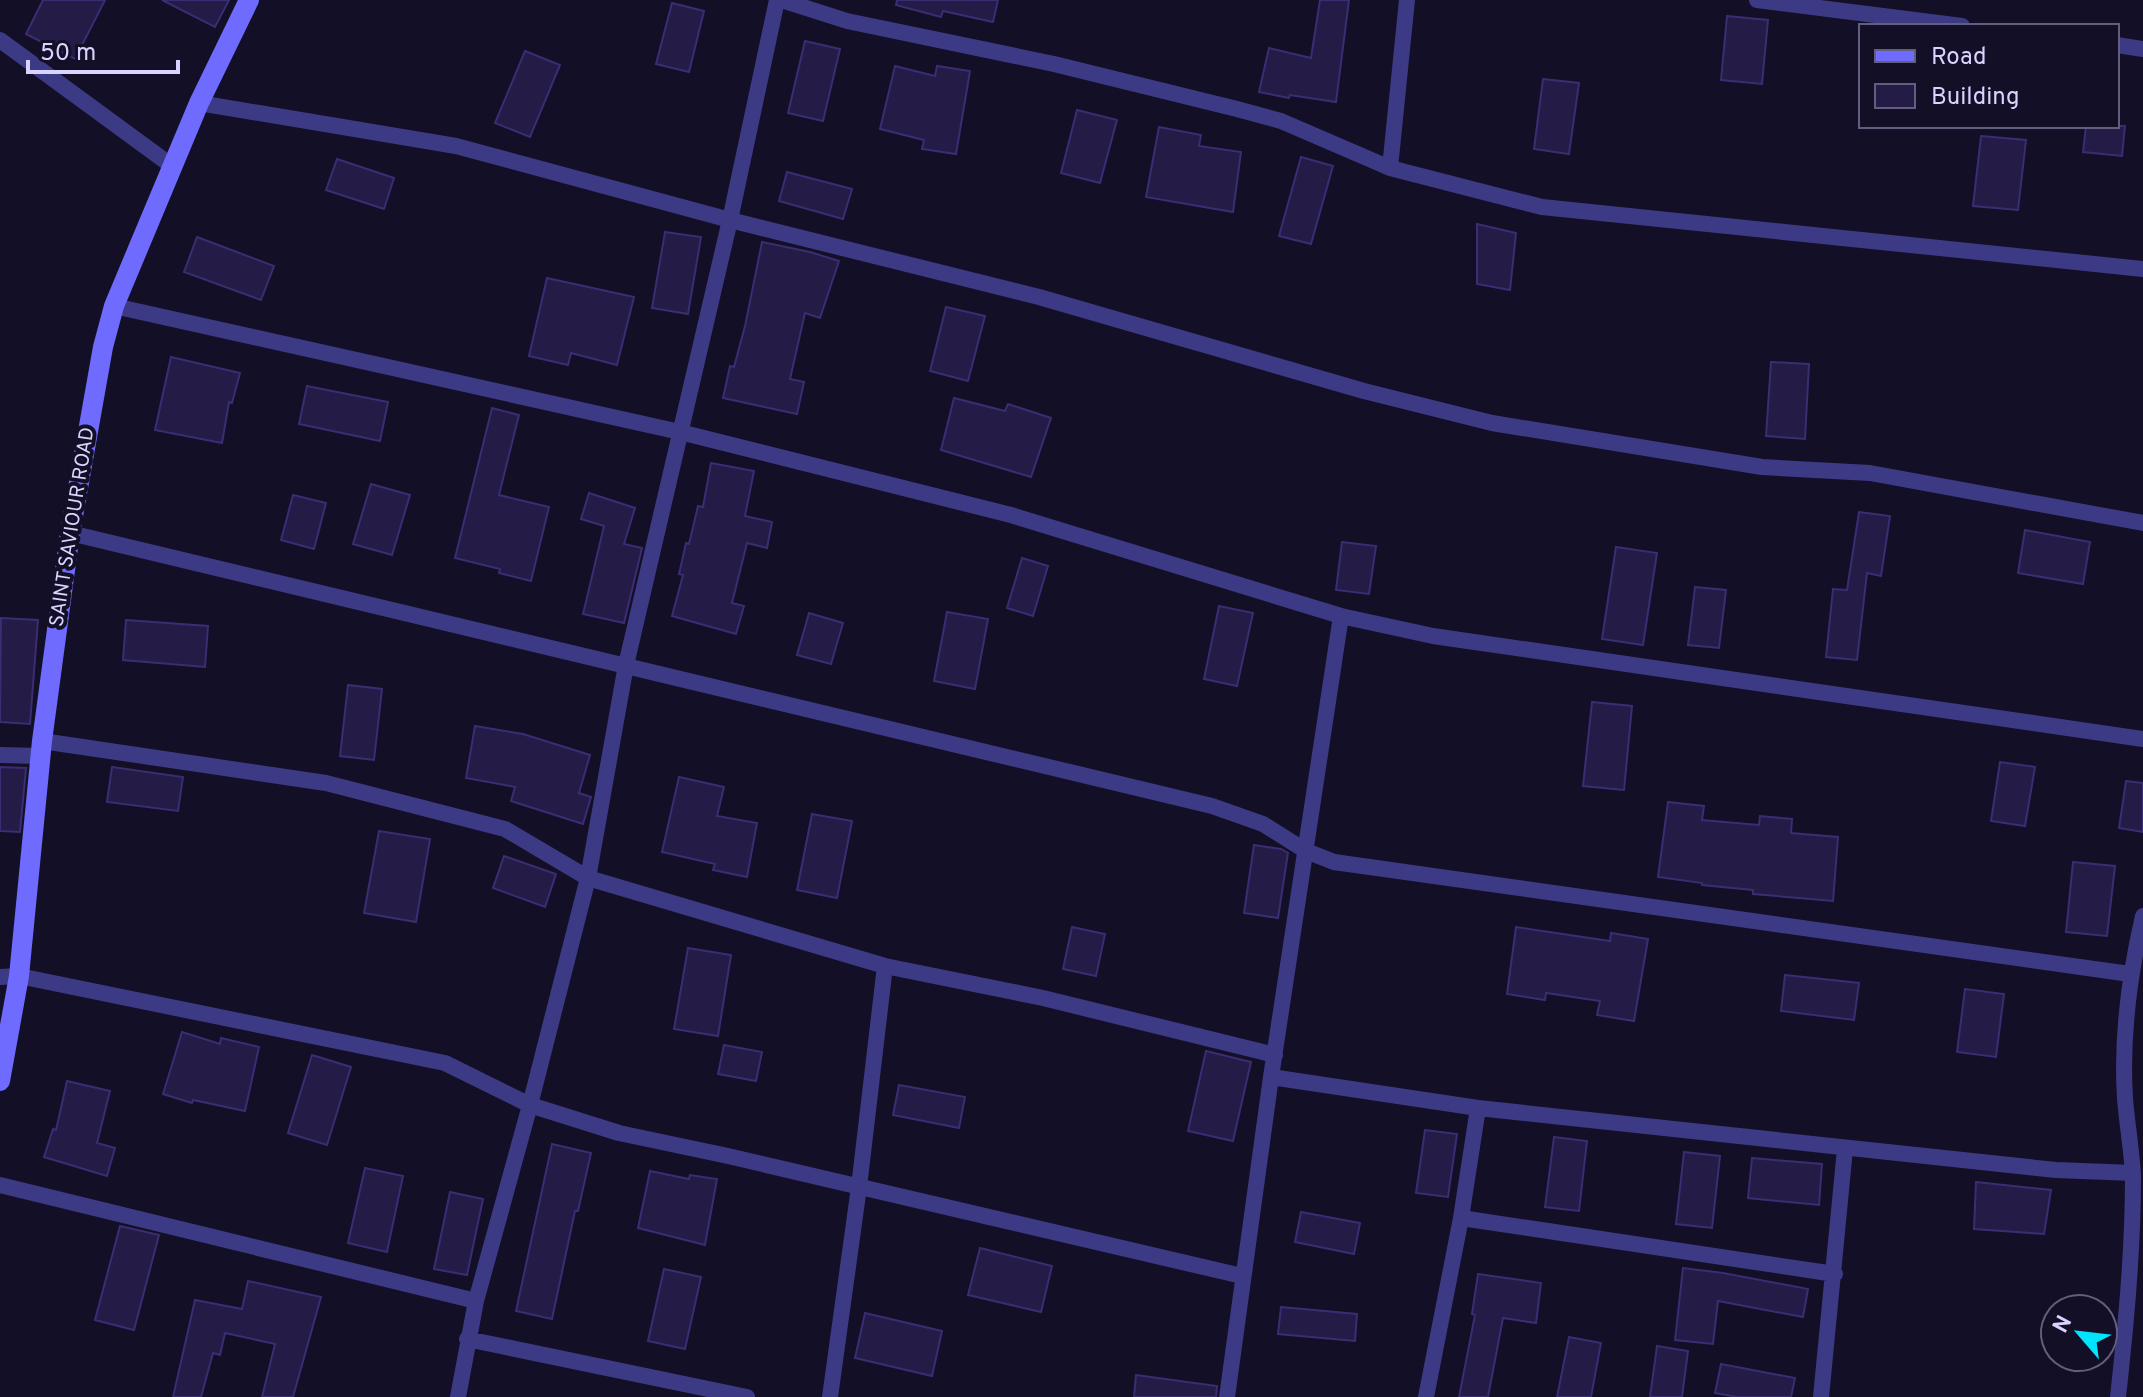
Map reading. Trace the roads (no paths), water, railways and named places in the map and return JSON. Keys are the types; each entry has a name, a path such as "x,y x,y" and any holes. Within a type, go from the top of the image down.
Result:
{"street":[{"name":"SAINT SAVIOUR ROAD","path":"0,1081 10,977 70,533 103,347 114,306 172,166 249,0"},
{"path":"458,1397 476,1301 588,878 626,665 779,0 847,21 1054,64 1237,109 1281,121 1390,168 1542,207 2143,269"},
{"path":"1390,168 1407,0"},
{"path":"1757,0 1946,24"},
{"path":"0,40 172,166"},
{"path":"2119,45 2143,49"},
{"path":"199,103 456,146 730,220 1039,297 1364,391 1492,423 1762,467 1870,473 2143,523"},
{"path":"114,306 680,432 1011,515 1341,616 1433,636 2143,739"},
{"path":"70,533 1212,806 1263,824 1306,851 1334,862 2130,974"},
{"path":"1227,1397 1271,1077 1341,616"},
{"path":"0,755 41,748 326,783 505,829 588,878 885,966 1043,998 1275,1055"},
{"path":"2118,1397 2131,1284 2133,1173 2125,1098 2124,1042 2130,974 2143,916"},
{"path":"830,1397 885,966"},
{"path":"10,977 445,1063 530,1105 619,1133 1242,1276"},
{"path":"1271,1077 1478,1108 1845,1149 2056,1170 2133,1173"},
{"path":"1426,1397 1461,1218 1478,1108"},
{"path":"1821,1397 1845,1149"},
{"path":"0,1185 476,1301"},
{"path":"1461,1218 1835,1274"},
{"path":"467,1339 747,1397"}]}
